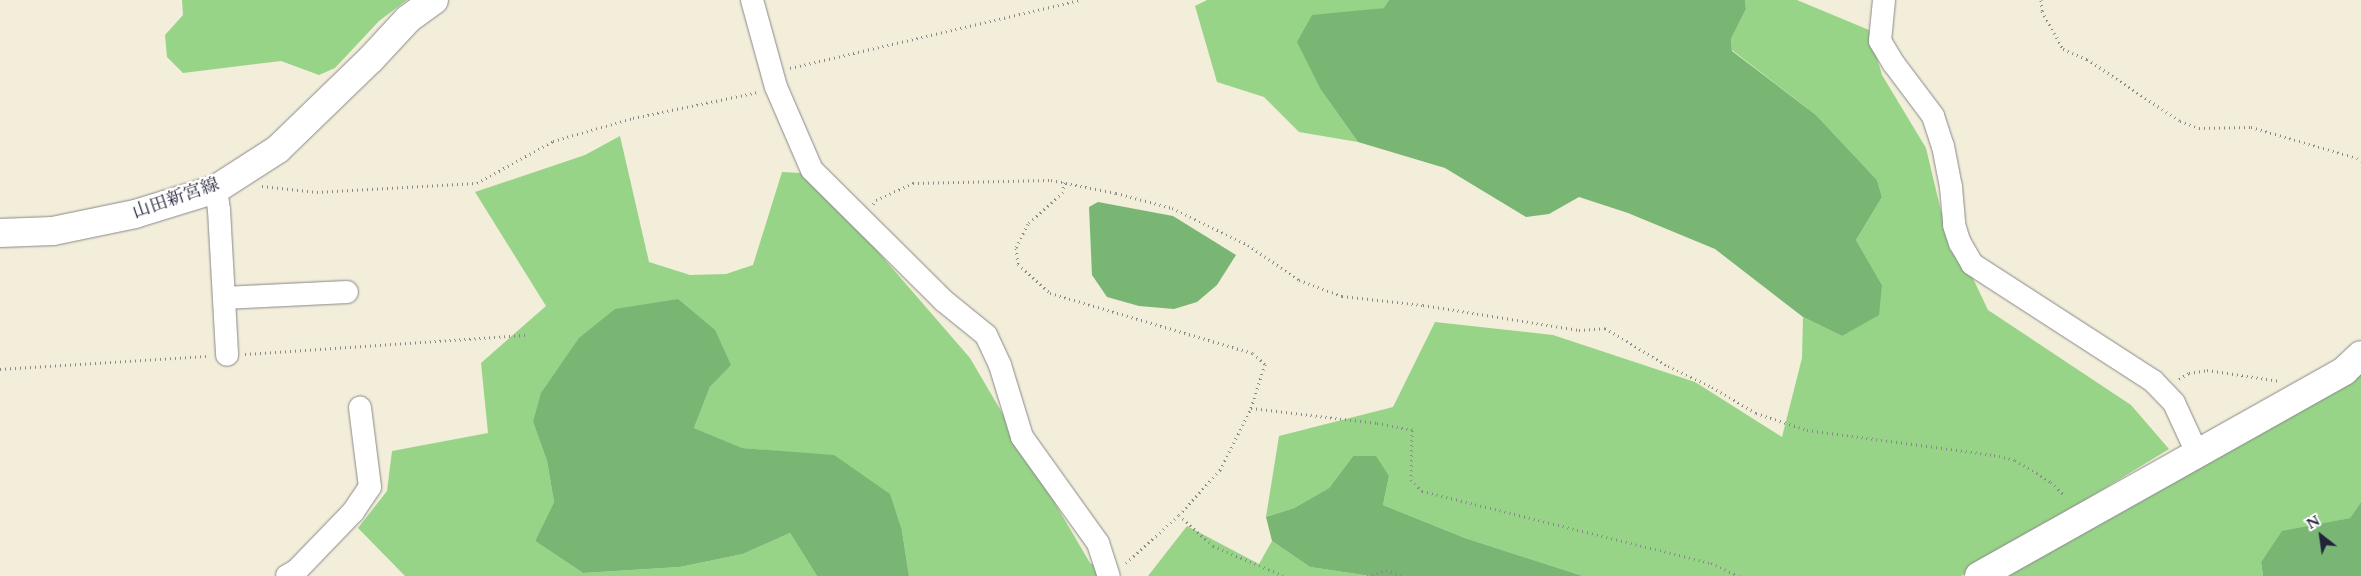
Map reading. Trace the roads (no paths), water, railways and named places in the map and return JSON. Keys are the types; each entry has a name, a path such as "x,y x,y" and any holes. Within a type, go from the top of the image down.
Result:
{"main road":[{"name":"山田新宮線","path":"0,233 53,231 99,222 135,214 216,189 278,149 371,59 408,19 434,0"},
{"path":"1979,576 2344,371 2361,355"}],"street":[{"path":"752,0 775,79 812,170 944,301 986,335 1000,365 1022,437 1117,570"},
{"path":"1884,0 1880,40 1894,64 1933,116 1943,146 1951,187 1954,225 1960,243 1972,264 2076,329 2153,381 2174,403 2197,453"},
{"path":"216,189 219,210 227,355"},
{"path":"224,298 346,292"},
{"path":"287,576 297,570 352,512 370,487 360,408"}]}
